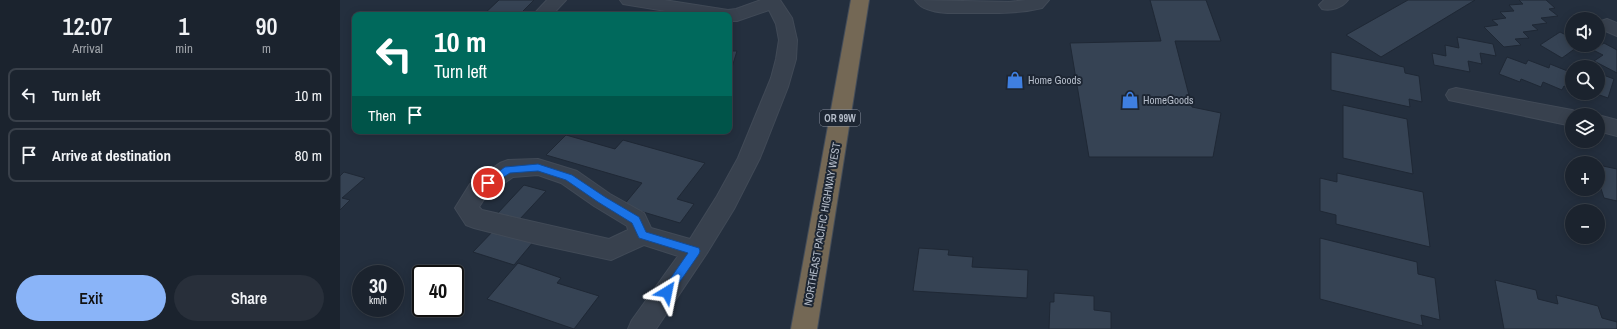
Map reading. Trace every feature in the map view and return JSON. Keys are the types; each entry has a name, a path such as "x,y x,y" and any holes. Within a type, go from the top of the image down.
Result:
{"highway":[{"name":"NORTHEAST PACIFIC HIGHWAY WEST","path":"804,329 860,0"}],"street":[{"path":"545,12 557,0"},
{"path":"630,0 706,12"},
{"path":"924,0 932,5 947,7 1002,8 1036,4 1040,0"},
{"path":"641,329 718,215 749,158 784,64 788,41 784,18 772,2 736,16 732,16"},
{"path":"1456,95 1565,117"},
{"path":"1605,125 1617,128"},
{"path":"642,235 636,220 602,200 569,177 538,167 508,170 478,190 467,208 474,218 537,234 611,250 642,235 695,251"}],"building":[{"path":"499,0 534,0 522,12 486,12"},
{"path":"951,0 1016,0 1016,5 951,5"},
{"path":"1150,0 1206,0 1221,41 1175,41 1192,107 1221,113 1213,157 1089,157 1070,43 1161,41"},
{"path":"1408,0 1475,0 1381,57 1346,35"},
{"path":"1519,0 1546,0 1555,8 1549,9 1558,16 1541,18 1547,23 1532,25 1538,30 1523,32 1529,38 1515,39 1521,45 1504,47 1484,27 1498,25 1492,20 1506,18 1500,12 1514,11 1509,5 1523,4"},
{"path":"1560,32 1565,34 1565,52 1570,52 1562,58 1540,45"},
{"path":"1457,37 1493,44 1496,56 1480,53 1482,64 1468,61 1470,72 1434,65 1432,53 1446,56 1445,45 1459,48"},
{"path":"1605,44 1617,50 1617,73 1605,67 1605,60 1596,60 1603,55 1597,52 1605,52"},
{"path":"732,51 737,51 732,67"},
{"path":"1331,52 1404,67 1405,73 1419,76 1422,102 1409,99 1410,107 1331,90"},
{"path":"1507,57 1526,64 1528,60 1549,68 1550,64 1565,70 1565,86 1562,90 1543,82 1541,87 1521,79 1520,82 1499,74"},
{"path":"1605,76 1614,79 1608,98 1605,97"},
{"path":"1343,105 1407,119 1413,174 1343,158"},
{"path":"566,135 615,149 623,140 705,163 677,199 694,204 680,223 623,206 642,183 546,155"},
{"path":"1605,166 1617,169 1617,201 1604,198"},
{"path":"344,172 365,178 342,198 350,200 340,210 340,176"},
{"path":"1337,173 1423,192 1430,247 1336,224 1336,215 1320,211 1320,178 1337,182"},
{"path":"524,185 546,191 519,220 497,214"},
{"path":"495,229 534,241 514,265 473,252"},
{"path":"1320,238 1417,262 1418,274 1435,278 1440,320 1421,315 1423,326 1320,299"},
{"path":"919,248 949,250 948,255 973,257 972,267 1028,270 1027,298 913,291"},
{"path":"518,263 561,278 557,283 599,296 574,329 487,299"},
{"path":"1495,280 1536,290 1538,299 1558,304 1556,295 1598,306 1602,318 1617,322 1617,329 1504,329"},
{"path":"1054,293 1094,296 1094,310 1111,312 1111,329 1049,329 1050,302 1054,302"}],"place":[{"name":"Home Goods","path":"1015,80"},
{"name":"HomeGoods","path":"1130,100"}],"route":[{"path":"488,183 508,170 538,167 569,177 602,200 636,220 642,235 695,251 667,292"}]}
